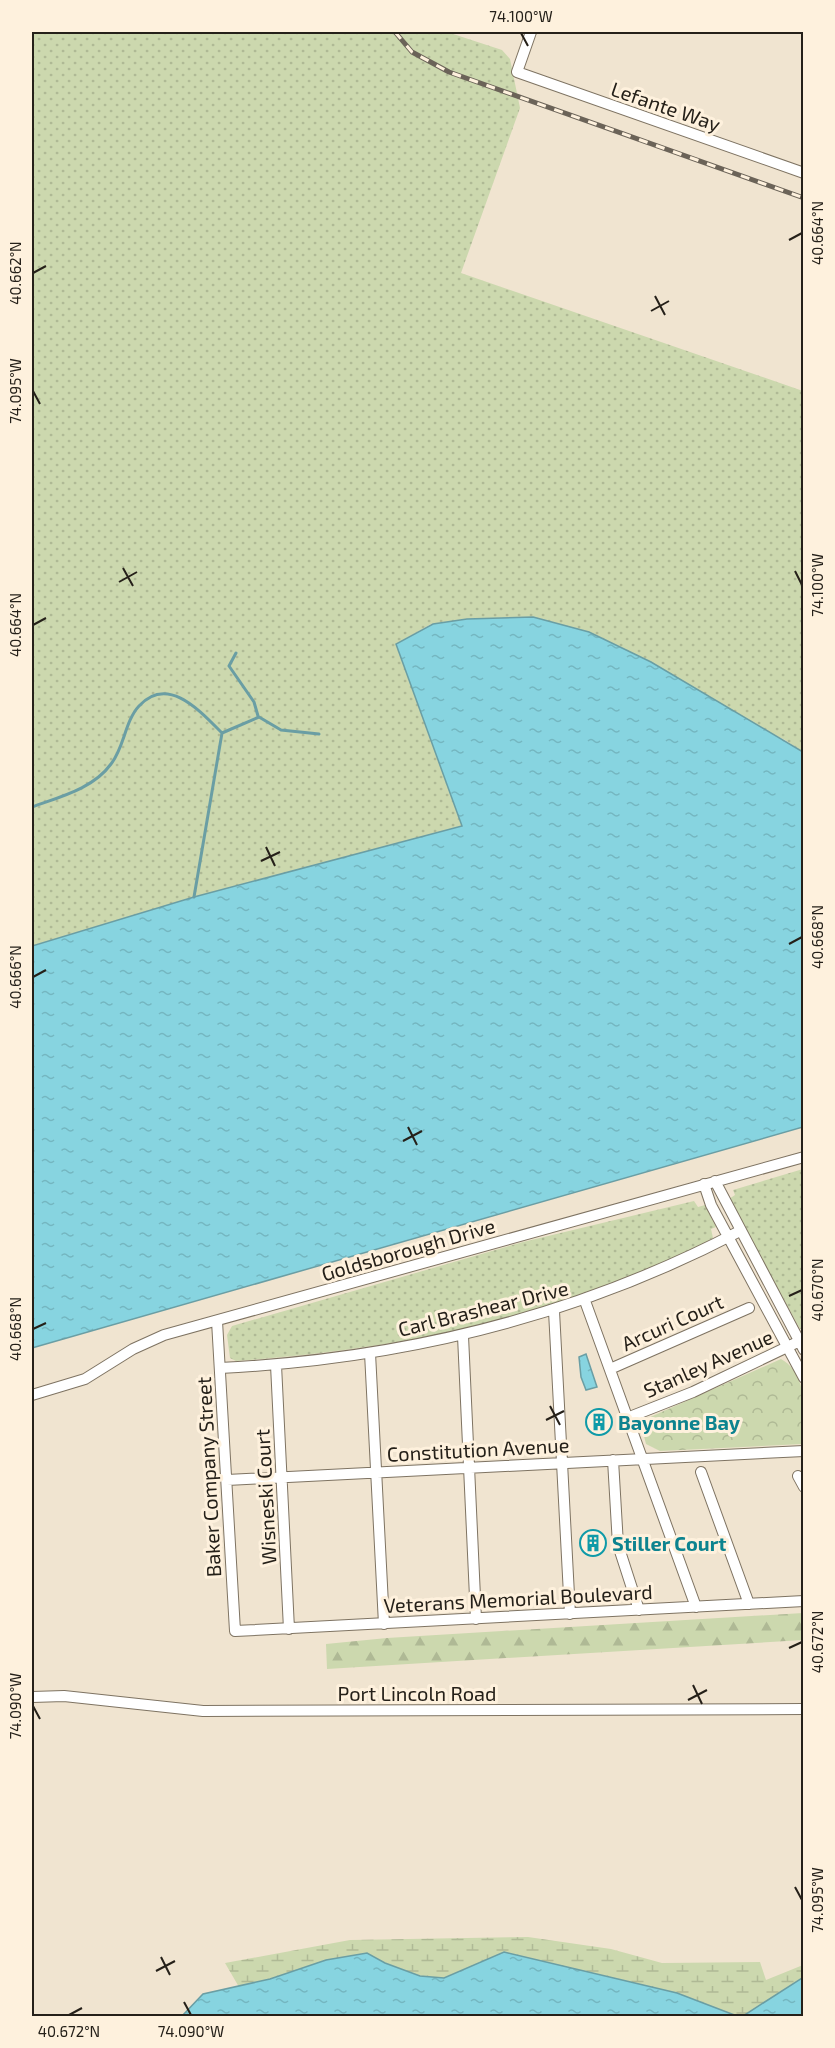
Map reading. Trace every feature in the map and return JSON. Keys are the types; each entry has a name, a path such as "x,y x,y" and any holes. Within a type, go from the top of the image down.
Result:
{"street":[{"name":"Lefante Way","path":"531,32 517,72 804,173"},
{"name":"Goldsborough Drive","path":"32,1395 91,1377 148,1341 804,1157"},
{"path":"716,1181 740,1231 802,1343"},
{"path":"704,1185 711,1205 728,1238 804,1378"},
{"name":"Carl Brashear Drive","path":"220,1368 276,1365 370,1353 463,1336 585,1301 640,1279 740,1231"},
{"path":"585,1301 696,1607"},
{"name":"Arcuri Court","path":"610,1370 749,1308"},
{"path":"554,1311 570,1614"},
{"name":"Baker Company Street","path":"217,1321 235,1631"},
{"path":"463,1336 476,1619"},
{"name":"Stanley Avenue","path":"627,1418 693,1392 802,1343"},
{"path":"370,1353 384,1624"},
{"name":"Wisneski Court","path":"276,1365 289,1629"},
{"name":"Constitution Avenue","path":"227,1480 804,1451"},
{"path":"614,1460 618,1545 639,1610"},
{"path":"701,1472 749,1604"},
{"path":"798,1476 804,1487"},
{"name":"Veterans Memorial Boulevard","path":"235,1631 804,1601"},
{"name":"Port Lincoln Road","path":"32,1697 64,1696 203,1711 804,1709"}],"green space":[{"path":"32,32 447,32 502,50 510,59 520,108 461,273 803,391 803,752 785,740 533,617 467,619 431,624 396,644 463,826 194,897 32,946"},
{"path":"803,1169 803,1328 800,1329 729,1199 735,1195 733,1190"},
{"path":"694,1201 698,1207 705,1205 716,1227 711,1229 713,1238 660,1266 544,1309 482,1325 357,1348 236,1361 230,1358 227,1335 232,1326 523,1242"},
{"path":"781,1359 797,1375 801,1385 804,1409 803,1444 660,1451 646,1444 642,1428 648,1418"},
{"path":"803,1613 803,1640 327,1669 326,1644 387,1638"},
{"path":"528,1937 611,1949 662,1963 760,1962 766,1980 803,1965 803,2011 798,2016 191,2016 203,1994 239,1987 225,1963 350,1940"}],"water":[{"path":"533,617 589,632 651,662 803,752 803,1127 32,1348 32,946 194,897 462,826 396,644 433,624 467,619"},
{"path":"586,1354 597,1387 586,1390 581,1377 579,1357"},
{"path":"504,1952 677,1993 737,2016 182,2016 203,1994 270,1979 326,1960 367,1953 385,1963 420,1976 444,1978"},
{"path":"802,1978 803,2016 743,2016"}],"waterway":[{"path":"236,653 229,666 254,702 258,716"},
{"path":"32,807 75,791 104,773 119,750 134,712 150,697 161,694 172,695 184,700 222,733 194,897"},
{"path":"222,733 259,717 281,730 319,734"}],"railway":[{"path":"395,32 412,52 449,72 804,198"}],"place":[{"name":"Bayonne Bay","path":"599,1422"},
{"name":"Stiller Court","path":"593,1543"}]}
